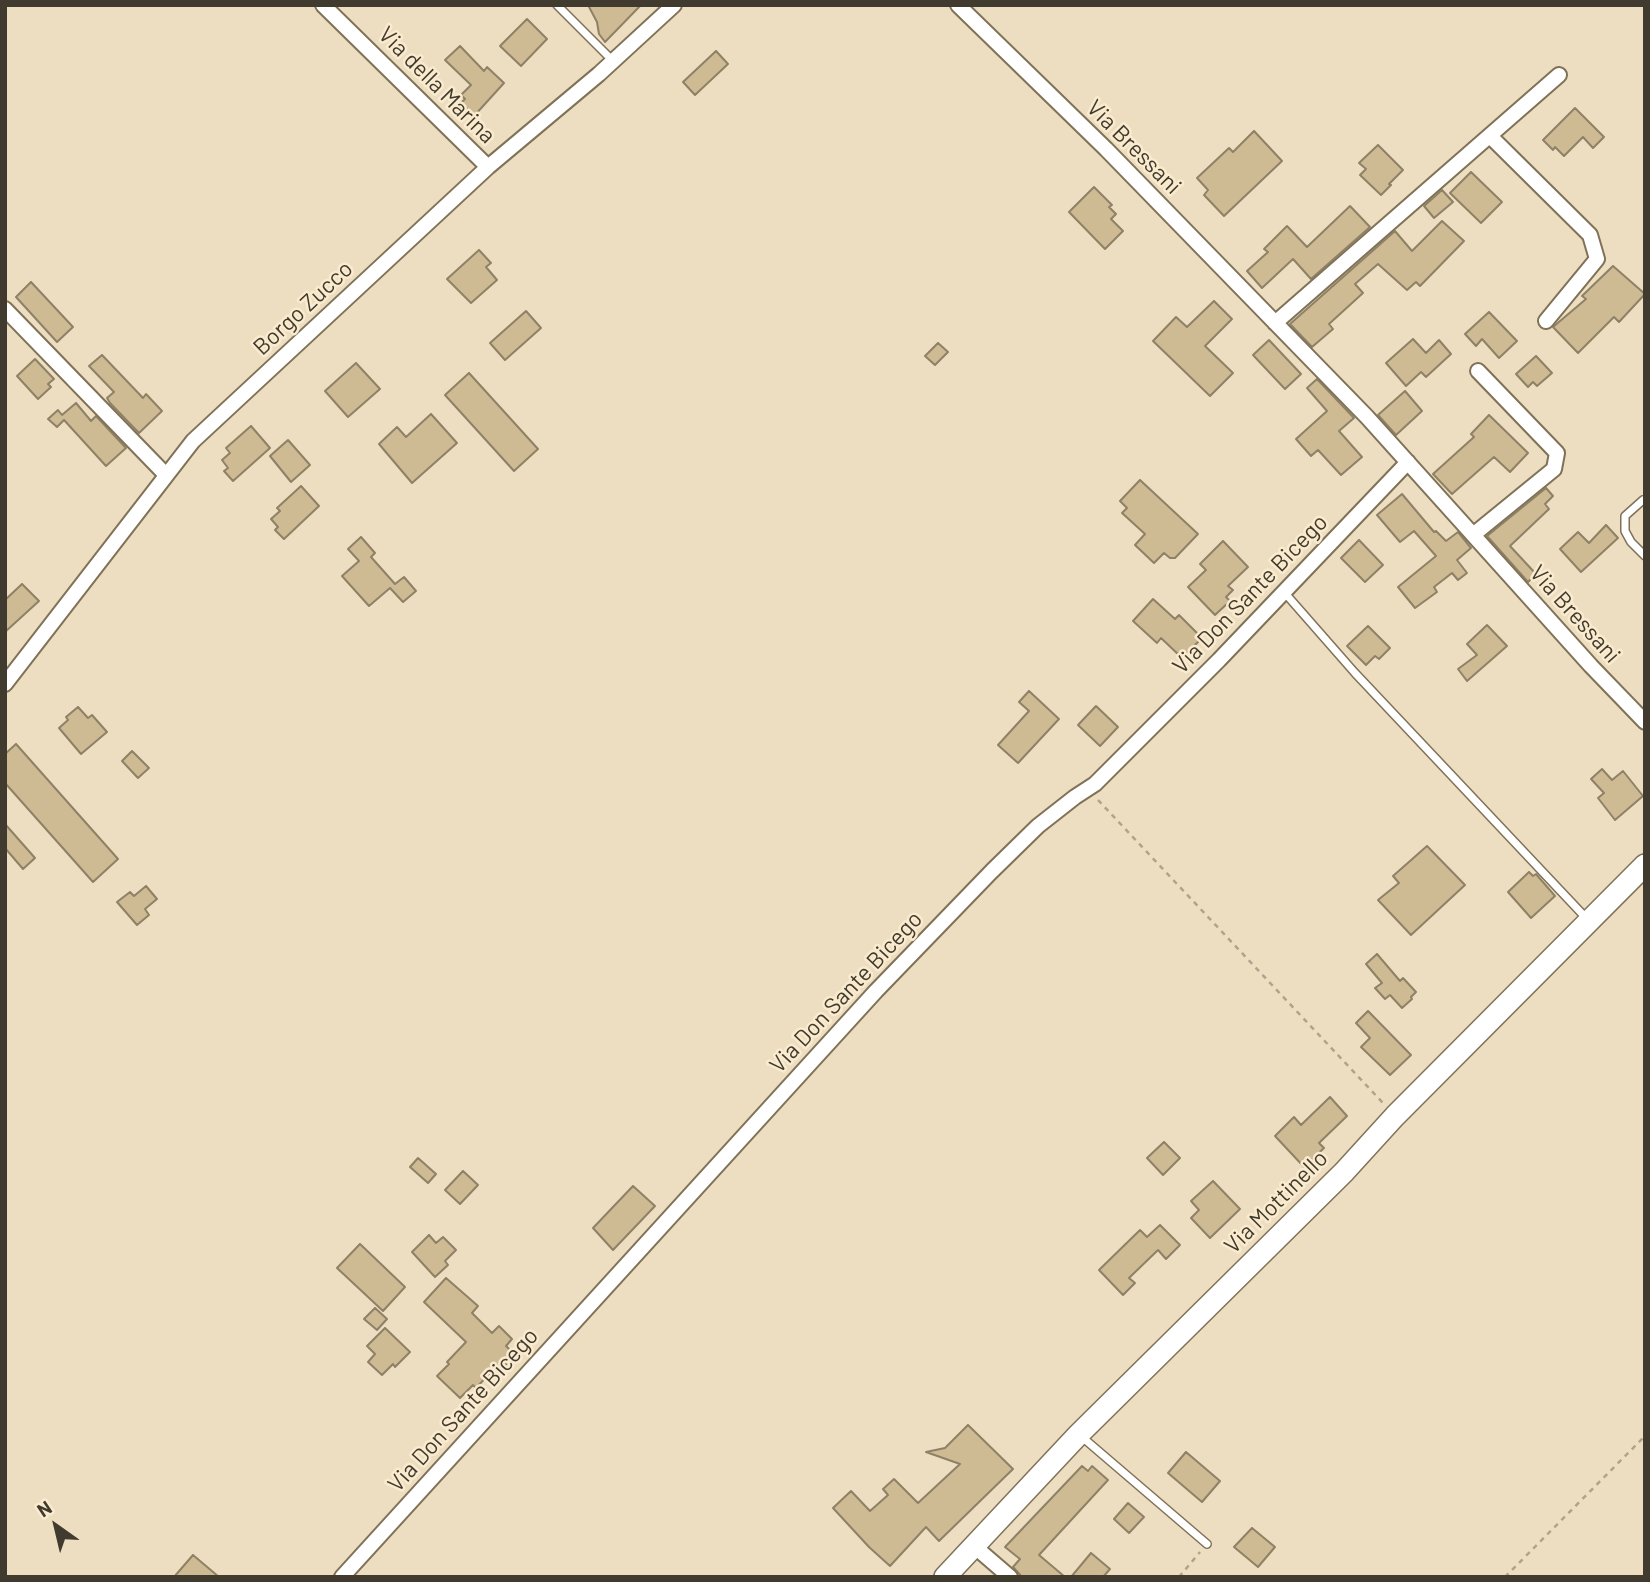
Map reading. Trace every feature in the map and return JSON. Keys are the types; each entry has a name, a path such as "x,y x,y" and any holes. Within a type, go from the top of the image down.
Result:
{"street":[{"name":"Via della Marina","path":"323,5 488,167"},
{"name":"Borgo Zucco","path":"5,684 193,442 488,167 613,61 674,5"},
{"name":"Via Bressani","path":"958,5 1106,149 1367,417 1591,666 1645,722"},
{"path":"1275,323 1559,75"},
{"path":"1490,136 1590,234 1597,258 1546,321"},
{"path":"5,309 166,475"},
{"path":"1473,535 1554,469 1557,453 1478,371"},
{"name":"Via Don Sante Bicego","path":"342,1577 876,991 992,870 1038,827 1105,775 1408,463"},
{"name":"Via Mottinello","path":"945,1577 1079,1434 1344,1172 1395,1116 1645,865"},
{"path":"974,1546 1010,1577"}],"lane":[{"path":"557,5 613,61"},
{"path":"1643,500 1625,516 1625,531 1631,542 1645,556"},
{"path":"1284,592 1355,673 1589,920"},
{"path":"1079,1434 1207,1544"}],"path":[{"path":"1088,789 1395,1116"},
{"path":"1505,1577 1645,1436"},
{"path":"1179,1577 1207,1544"}],"building":[{"path":"588,5 641,5 605,42 599,34 597,22"},
{"path":"527,19 547,39 521,66 500,46"},
{"path":"460,46 484,71 487,67 504,83 474,116 461,103 465,99 461,95 471,85 445,60"},
{"path":"716,51 728,64 695,95 683,82"},
{"path":"1575,108 1604,137 1593,148 1583,137 1564,156 1543,140"},
{"path":"1254,131 1282,161 1224,216 1204,195 1208,190 1197,178 1229,148 1233,152"},
{"path":"1378,145 1403,170 1381,195 1360,175 1366,169 1359,163"},
{"path":"1471,172 1502,202 1481,223 1450,193"},
{"path":"1094,187 1112,205 1109,207 1116,214 1111,219 1123,231 1105,249 1069,212"},
{"path":"1442,190 1453,202 1434,218 1424,206"},
{"path":"1350,206 1370,227 1311,279 1293,259 1262,288 1247,271 1268,252 1264,249 1287,226 1307,247"},
{"path":"1442,221 1464,241 1420,286 1416,282 1407,290 1378,264 1355,284 1363,293 1329,324 1333,329 1312,347 1290,324 1395,231 1412,251"},
{"path":"479,250 491,263 486,267 497,280 471,303 447,279"},
{"path":"1613,266 1645,294 1619,322 1614,317 1578,353 1553,327 1586,299 1582,296"},
{"path":"31,282 73,327 57,342 16,297"},
{"path":"1214,301 1232,319 1205,346 1233,373 1210,396 1153,341 1176,317 1187,327"},
{"path":"526,311 541,328 505,360 490,343"},
{"path":"1489,312 1517,341 1499,358 1482,339 1476,346 1465,334"},
{"path":"1413,339 1426,353 1439,340 1451,354 1426,377 1421,372 1406,386 1386,363"},
{"path":"1269,340 1301,374 1285,389 1253,355"},
{"path":"938,343 948,352 935,365 925,356"},
{"path":"102,355 143,398 146,394 162,411 139,433 110,403 107,398 114,392 89,366"},
{"path":"1536,356 1552,373 1537,386 1533,382 1528,387 1516,374"},
{"path":"35,359 54,379 48,384 51,387 38,399 17,376"},
{"path":"356,363 380,389 348,417 325,391"},
{"path":"469,373 538,449 514,471 445,395"},
{"path":"1317,379 1354,418 1339,431 1362,457 1341,475 1318,450 1311,456 1296,439 1327,411 1307,388"},
{"path":"1405,391 1422,411 1396,435 1378,415"},
{"path":"76,403 91,421 96,416 126,448 106,466 64,420 57,427 48,419 58,410 62,415"},
{"path":"431,414 457,443 412,483 379,444 397,427 406,437"},
{"path":"1489,415 1528,453 1510,472 1494,457 1452,494 1433,474 1474,437 1471,434"},
{"path":"251,426 270,448 233,481 224,471 228,468 222,460 230,453 226,448"},
{"path":"288,440 310,465 291,482 270,456"},
{"path":"1140,480 1198,534 1175,558 1164,553 1154,563 1135,545 1145,534 1122,513 1127,508 1120,501"},
{"path":"301,486 319,506 284,539 275,530 278,527 271,519 280,511 277,508"},
{"path":"1546,488 1553,496 1545,504 1549,509 1510,546 1536,574 1528,582 1487,536"},
{"path":"1402,494 1434,532 1446,541 1458,532 1471,548 1457,560 1467,573 1458,580 1452,573 1434,587 1437,592 1415,608 1398,587 1436,556 1414,531 1400,542 1377,515"},
{"path":"1606,525 1618,538 1581,572 1560,549 1578,532 1589,543"},
{"path":"361,537 375,553 371,557 395,584 404,577 416,591 403,602 390,588 369,606 342,576 359,561 348,549"},
{"path":"1359,540 1383,565 1365,582 1341,558"},
{"path":"1223,541 1248,567 1228,586 1233,590 1226,597 1230,601 1215,615 1188,587 1206,570 1200,564"},
{"path":"22,584 39,601 5,632 5,600"},
{"path":"1153,599 1175,619 1179,615 1202,638 1182,658 1161,638 1157,643 1133,621"},
{"path":"1487,625 1507,646 1467,681 1458,669 1477,655 1467,644"},
{"path":"1368,626 1390,648 1379,659 1375,656 1366,665 1347,646"},
{"path":"1029,691 1059,719 1018,763 998,745 1029,711 1019,702"},
{"path":"1096,706 1118,727 1100,746 1078,725"},
{"path":"78,707 88,718 92,715 107,732 81,754 59,728 68,720 66,717"},
{"path":"16,744 118,859 93,882 5,783 5,754"},
{"path":"132,751 149,768 138,778 122,761"},
{"path":"1602,769 1612,780 1623,771 1643,796 1615,820 1598,798 1604,793 1591,779"},
{"path":"5,824 35,858 23,869 5,848"},
{"path":"1427,846 1465,885 1411,935 1378,900 1399,883 1393,876"},
{"path":"1529,872 1533,876 1536,874 1555,896 1531,918 1508,892"},
{"path":"146,886 157,899 145,909 149,915 137,925 117,902 130,892 134,896"},
{"path":"1377,954 1400,981 1403,978 1416,992 1402,1008 1390,995 1385,999 1375,988 1382,983 1366,964"},
{"path":"1368,1011 1411,1055 1390,1075 1361,1047 1370,1038 1356,1023"},
{"path":"1330,1097 1347,1116 1319,1143 1324,1148 1304,1167 1275,1136 1294,1117 1301,1125"},
{"path":"1164,1142 1180,1158 1163,1175 1147,1158"},
{"path":"418,1158 436,1174 428,1183 410,1167"},
{"path":"463,1171 478,1185 460,1204 445,1190"},
{"path":"1213,1181 1240,1209 1210,1238 1191,1218 1199,1210 1191,1201"},
{"path":"633,1186 655,1206 613,1250 593,1228"},
{"path":"1160,1225 1180,1245 1166,1259 1158,1250 1129,1278 1135,1283 1123,1295 1099,1270 1140,1230 1147,1237"},
{"path":"429,1235 436,1243 443,1237 456,1250 445,1261 448,1265 435,1277 412,1252"},
{"path":"360,1244 405,1287 383,1311 337,1268"},
{"path":"446,1278 478,1306 472,1313 492,1333 499,1326 512,1339 506,1346 515,1355 495,1376 491,1372 476,1388 473,1385 460,1398 437,1376 466,1342 424,1302"},
{"path":"375,1308 387,1319 377,1330 364,1319"},
{"path":"385,1328 410,1352 382,1375 368,1362 375,1354 367,1346"},
{"path":"968,1425 1013,1469 939,1541 926,1527 890,1566 833,1508 851,1491 870,1511 888,1495 883,1489 894,1479 918,1503 960,1464 926,1452 945,1448"},
{"path":"1186,1452 1220,1481 1202,1502 1168,1473"},
{"path":"1082,1466 1088,1471 1092,1466 1108,1480 1039,1555 1065,1577 1022,1577 1013,1567 1020,1559 1005,1547"},
{"path":"1128,1503 1144,1517 1129,1533 1114,1519"},
{"path":"1252,1528 1275,1547 1258,1567 1234,1547"},
{"path":"1091,1553 1110,1569 1103,1577 1071,1577"},
{"path":"193,1555 219,1577 174,1577"}]}
